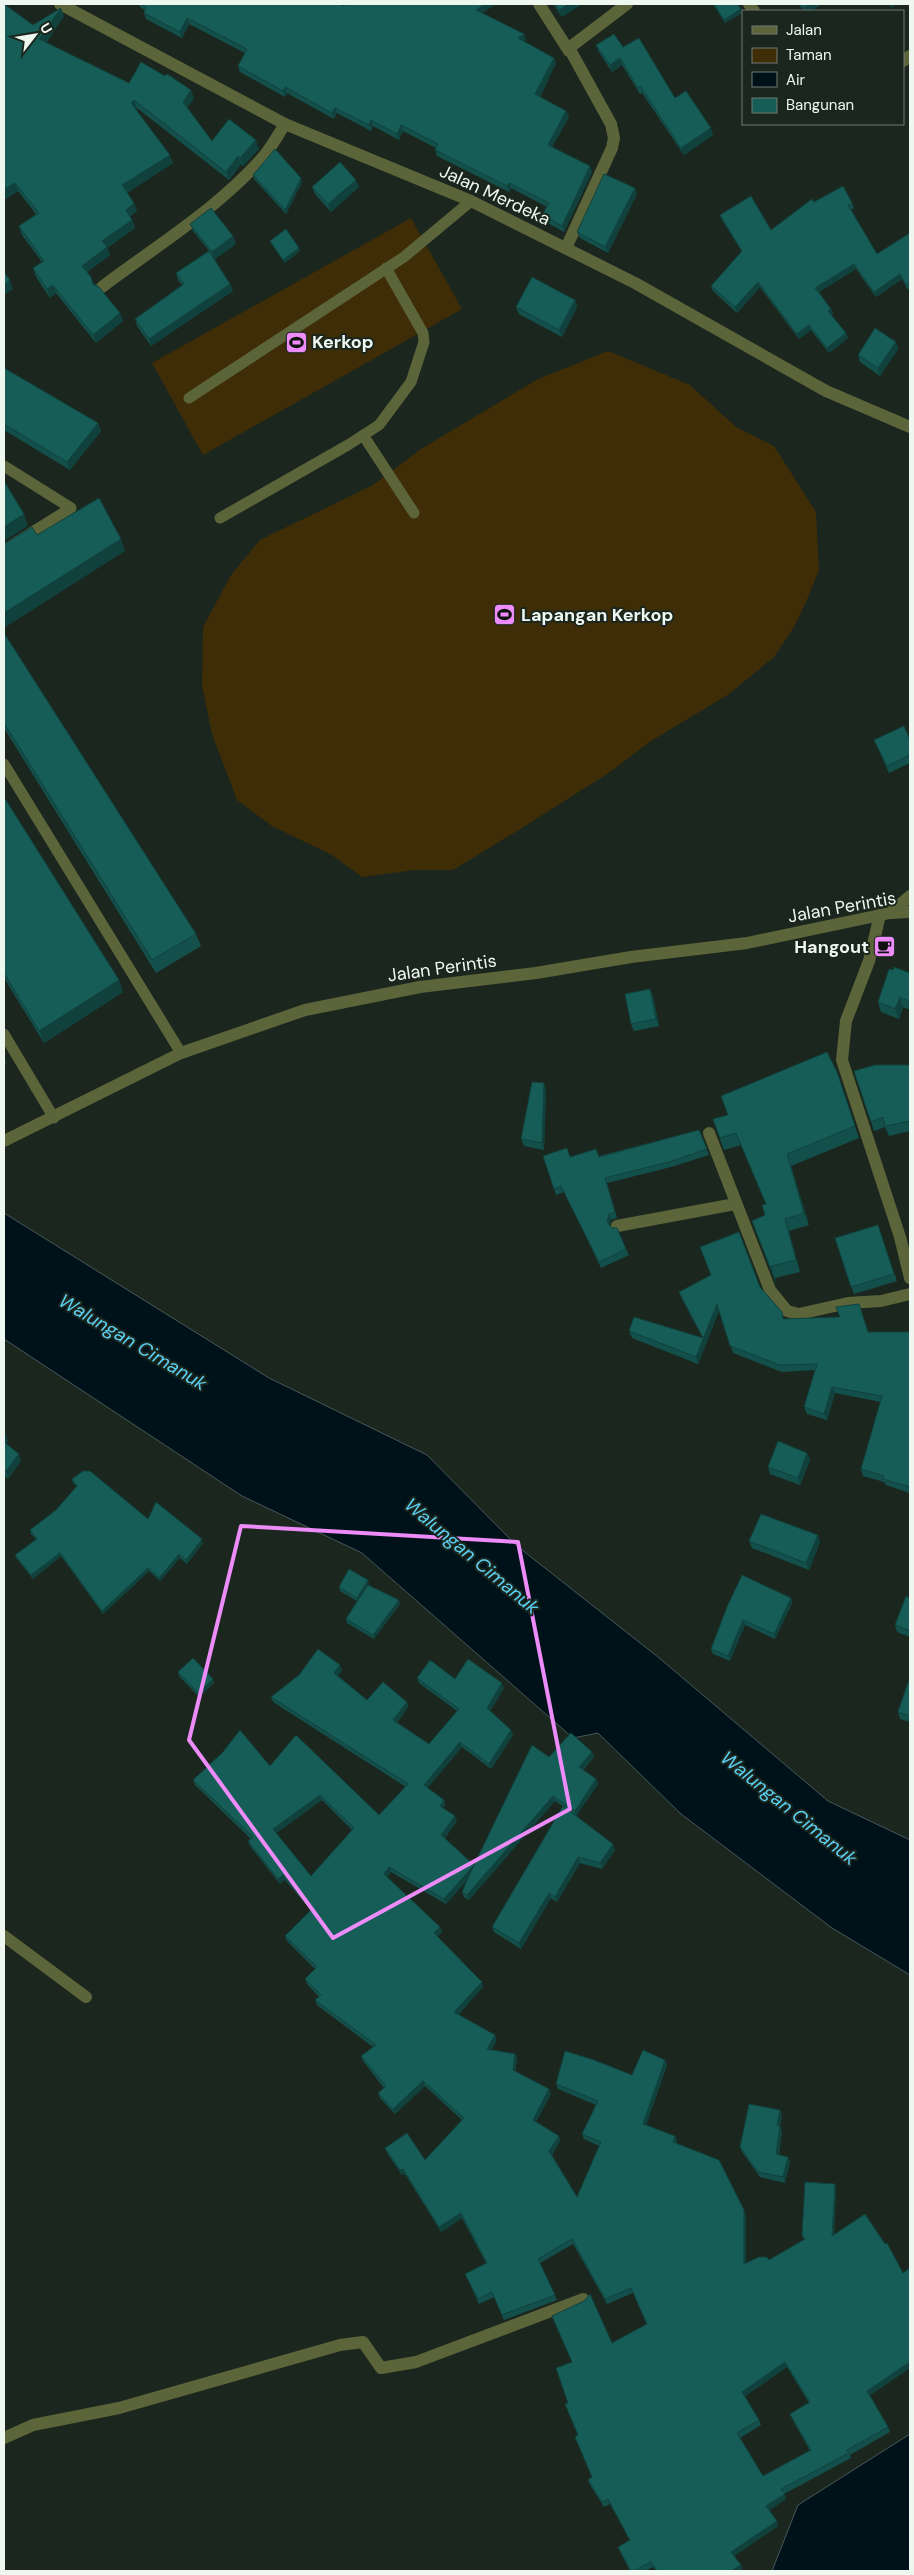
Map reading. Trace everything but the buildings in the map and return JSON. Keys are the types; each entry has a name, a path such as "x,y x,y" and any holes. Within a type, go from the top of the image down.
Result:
{"street":[{"name":"Jalan Merdeka","path":"60,4 285,124 471,201 635,282 826,391 910,426"},
{"path":"538,4 569,51 611,124 614,138 612,148 566,248"},
{"path":"569,51 572,44 627,4"},
{"path":"102,287 198,215 246,174 265,154 285,124"},
{"path":"910,896 885,914 846,1021 842,1060 900,1237 910,1278"},
{"name":"Jalan Perintis","path":"4,1142 181,1053 305,1010 411,989 746,943 885,914 910,912"},
{"path":"710,1133 735,1204 770,1290 787,1311 799,1314 848,1303 881,1301 910,1294"},
{"path":"617,1226 735,1204"},
{"path":"4,1936 86,1997"},
{"path":"4,2438 33,2425 119,2408 340,2345 363,2342 381,2368 416,2362 583,2299"}],"lane":[{"path":"189,398 404,257 471,201"},
{"path":"220,518 379,425 411,382 424,342 420,326 386,268"},
{"path":"363,436 414,513"},
{"path":"4,466 70,508 4,550"},
{"path":"4,764 181,1053"},
{"path":"4,1034 54,1118"}],"highlighted area":[{"path":"241,1526 518,1542 570,1809 333,1938 189,1740"}],"green space":[{"name":"Kerkop","path":"411,218 462,309 203,455 152,363"},
{"name":"Lapangan Kerkop","path":"608,351 690,385 736,427 774,446 816,512 819,570 794,627 774,657 729,694 651,741 610,772 453,870 415,870 362,877 332,855 272,826 237,800 212,734 202,685 203,627 231,575 260,540 373,485 421,449 538,379"}],"water":[{"name":"Walungan Cimanuk","path":"4,1213 269,1378 427,1455 517,1546 658,1657 828,1801 910,1840 910,1975 832,1928 681,1814 598,1733 573,1738 362,1553 242,1496 4,1339"},
{"path":"910,2434 910,2571 772,2571 798,2505"}],"place":[{"name":"Kerkop","path":"296,342"},
{"name":"Lapangan Kerkop","path":"505,615"},
{"name":"Hangout","path":"885,947"}]}
